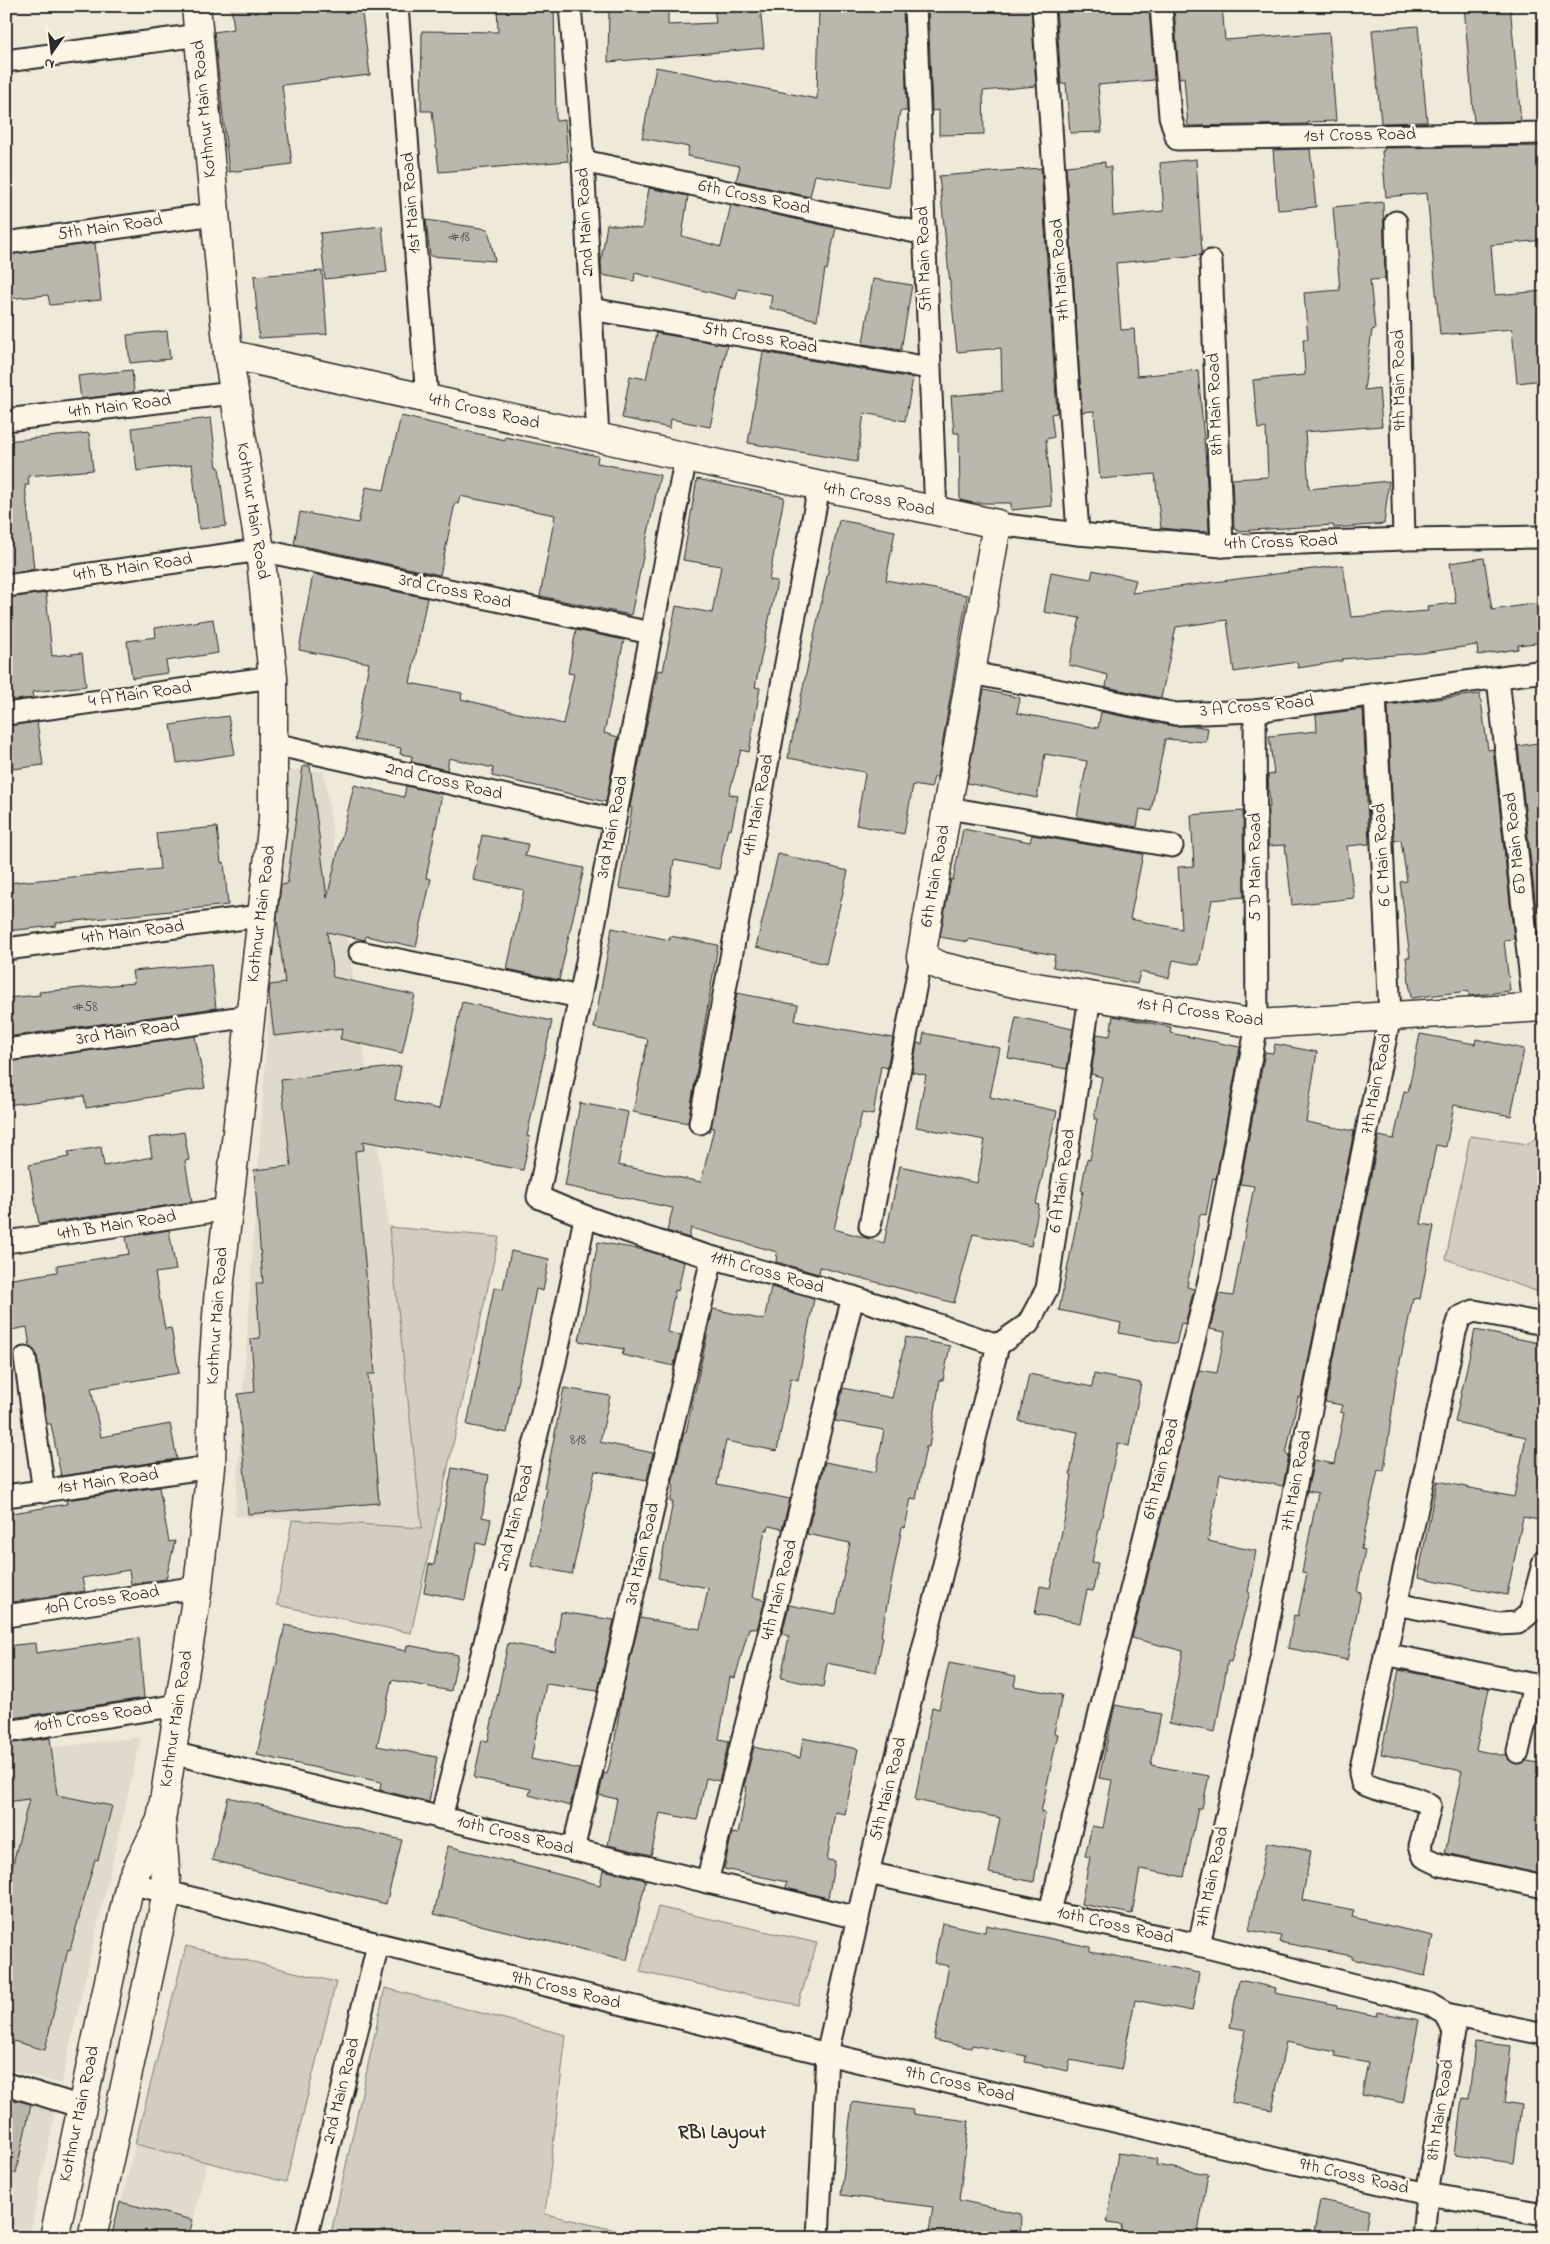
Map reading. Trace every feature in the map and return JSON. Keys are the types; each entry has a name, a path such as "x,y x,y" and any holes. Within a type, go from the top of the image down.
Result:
{"main road":[{"name":"Kothnur Main Road","path":"92,2238 168,1893 161,1820 198,1587 211,1468 213,1371 218,1289 251,1016 260,916 273,820 273,677 260,550 228,354 196,6"},
{"name":"4th Cross Road","path":"228,354 936,513 998,524"},
{"name":"6th Main Road","path":"921,957 998,524"},
{"name":"1st A Cross Road","path":"921,957 943,966 1024,985 1257,1024 1539,1008"},
{"name":"Kothnur Main Road","path":"54,2238 130,1883 161,1820"}],"street":[{"name":"1st Main Road","path":"397,6 427,400"},
{"name":"2nd Main Road","path":"570,6 583,161 598,438"},
{"name":"5th Main Road","path":"915,6 936,513"},
{"name":"7th Main Road","path":"1043,6 1078,534"},
{"name":"1st Cross Road","path":"1161,6 1170,116 1177,139 1544,133"},
{"path":"6,60 199,35"},
{"name":"6th Cross Road","path":"583,161 925,234"},
{"name":"5th Main Road","path":"6,243 214,214"},
{"name":"9th Main Road","path":"1396,222 1404,538"},
{"name":"8th Main Road","path":"1210,261 1222,546"},
{"name":"5th Cross Road","path":"591,309 930,368"},
{"name":"4th Main Road","path":"6,420 233,393"},
{"name":"3rd Main Road","path":"538,1197 580,997 686,457"},
{"name":"4th Main Road","path":"700,1124 819,487"},
{"name":"4th Cross Road","path":"998,524 1078,534 1222,546 1404,538 1544,537"},
{"name":"4th B Main Road","path":"6,586 260,550"},
{"name":"3rd Cross Road","path":"260,550 651,633"},
{"name":"3 A Cross Road","path":"972,673 1176,714 1254,711 1544,671"},
{"name":"4 A Main Road","path":"6,714 273,677"},
{"name":"6D Main Road","path":"1498,678 1539,1008"},
{"name":"6 C Main Road","path":"1375,694 1390,1016"},
{"name":"5 D Main Road","path":"1254,711 1257,1024"},
{"name":"2nd Cross Road","path":"274,744 615,820"},
{"path":"948,808 1172,846"},
{"name":"4th Main Road","path":"6,949 260,916"},
{"path":"360,952 580,997"},
{"name":"6th Main Road","path":"870,1226 921,957"},
{"name":"6 A Main Road","path":"998,1346 1028,1324 1047,1289 1090,996"},
{"name":"3rd Main Road","path":"6,1050 251,1016"},
{"name":"7th Main Road","path":"1198,1945 1261,1658 1390,1016"},
{"name":"6th Main Road","path":"1050,1911 1210,1277 1257,1024"},
{"name":"11th Cross Road","path":"538,1197 585,1218 712,1258 853,1297 998,1346"},
{"name":"4th B Main Road","path":"6,1242 228,1209"},
{"name":"2nd Main Road","path":"441,1818 555,1362 585,1218"},
{"name":"3rd Main Road","path":"573,1850 712,1258"},
{"name":"4th Main Road","path":"707,1882 853,1297"},
{"path":"1544,1324 1474,1311 1460,1317 1454,1332 1360,1773 1362,1783 1374,1789 1420,1799 1430,1806 1420,1846 1424,1857 1441,1865 1544,1887"},
{"name":"5th Main Road","path":"818,2238 827,2054 868,1873 998,1346"},
{"path":"25,1358 44,1492"},
{"name":"1st Main Road","path":"6,1496 211,1468"},
{"path":"1396,1604 1499,1624 1518,1623 1530,1613 1544,1561"},
{"name":"10A Cross Road","path":"6,1616 198,1587"},
{"path":"1385,1654 1539,1686 1518,1752"},
{"name":"10th Cross Road","path":"6,1732 179,1705"},
{"name":"10th Cross Road","path":"172,1752 858,1918"},
{"name":"10th Cross Road","path":"868,1873 1050,1911 1198,1945 1429,2004 1446,2014 1544,2034"},
{"name":"9th Cross Road","path":"130,1883 827,2054 1427,2194 1544,2214"},
{"name":"2nd Main Road","path":"306,2238 378,1945"},
{"name":"8th Main Road","path":"1423,2238 1427,2194 1454,2032 1446,2014"},
{"path":"6,2084 82,2107"}],"shaded area":[{"path":"290,770 324,771 389,1227 422,1528 235,1516 272,959"},
{"path":"1544,1116 1544,1294 1446,1259 1470,1136 1528,1144 1541,1134"},
{"path":"389,1227 499,1237 411,1633 277,1605 292,1520 422,1528"},
{"path":"141,1737 61,2084 6,2069 6,1876 13,1849 6,1816 6,1753"},
{"path":"658,1907 817,1943 798,2005 640,1972"},
{"path":"186,1946 336,1982 286,2182 135,2144"},
{"path":"385,1988 566,2035 545,2214 650,2238 330,2238"},
{"path":"6,2094 56,2108 29,2238 6,2238"},
{"path":"135,2144 207,2162 189,2238 113,2238"}],"building":[{"path":"231,6 361,6 370,75 282,85 292,164 229,172 214,32 234,29"},
{"path":"497,6 554,6 556,121 565,120 568,161 439,172 432,111 421,111 422,31 498,32"},
{"path":"714,6 760,6 764,48 608,62 609,7 668,9 668,25 716,23"},
{"path":"819,6 903,6 907,111 900,111 888,187 815,175 810,197 736,181 740,166 687,156 689,147 642,138 656,67 817,99"},
{"path":"928,6 1031,6 1036,86 983,91 984,134 939,135 939,110 932,111"},
{"path":"1056,6 1149,6 1154,80 1098,85 1102,132 1070,133 1066,83 1061,84"},
{"path":"1174,6 1222,6 1225,40 1329,32 1336,121 1308,122 1308,124 1188,126 1184,77 1179,78"},
{"path":"1464,6 1510,6 1521,121 1474,122"},
{"path":"1418,26 1427,122 1381,123 1372,30"},
{"path":"1544,146 1544,240 1491,245 1495,295 1544,291 1544,380 1517,383 1512,329 1440,335 1427,193 1386,197 1382,151 1384,151 1384,148"},
{"path":"1310,149 1316,207 1278,210 1273,150"},
{"path":"1196,159 1202,253 1200,255 1116,263 1121,330 1134,329 1137,376 1198,370 1206,464 1209,531 1201,532 1161,528 1155,474 1100,479 1094,411 1082,412 1066,166 1105,162 1105,167 1111,167 1113,216 1164,211 1160,163"},
{"path":"1041,168 1057,413 1051,414 1054,437 1046,439 1052,506 1011,510 1011,503 973,503 960,500 959,433 954,433 951,396 1002,391 1001,348 957,352 939,176"},
{"path":"649,188 688,196 682,236 721,247 731,205 836,228 827,270 825,269 817,320 770,308 772,295 738,289 736,299 635,273 634,281 602,275 601,262 607,224 642,229"},
{"path":"1383,202 1385,279 1370,280 1375,329 1372,330 1364,390 1379,388 1382,426 1305,432 1309,489 1389,481 1384,524 1334,528 1333,525 1237,531 1237,529 1234,529 1232,479 1268,477 1266,428 1258,429 1253,380 1305,375 1303,339 1308,339 1304,293 1340,290 1333,207"},
{"path":"426,220 488,229 495,261 430,256"},
{"path":"382,226 387,272 325,279 320,233"},
{"path":"95,243 101,300 50,305 48,295 6,299 6,255"},
{"path":"322,271 327,334 259,338 254,276"},
{"path":"873,279 912,285 901,350 863,344"},
{"path":"167,331 170,359 130,363 127,335"},
{"path":"656,333 727,345 710,427 671,419 670,428 622,418 630,376 646,379"},
{"path":"763,352 913,378 905,421 864,413 857,462 748,443"},
{"path":"132,370 134,392 81,399 78,376"},
{"path":"401,416 505,440 505,437 598,456 597,463 660,475 631,615 540,596 555,515 460,496 458,504 455,503 440,575 294,544 300,512 358,523 366,487 384,490"},
{"path":"211,418 226,526 199,529 192,464 137,471 132,428"},
{"path":"89,433 93,470 28,476 29,485 25,485 34,569 6,573 6,441"},
{"path":"697,479 784,497 769,580 777,581 755,687 760,688 749,752 741,750 729,794 738,796 731,830 728,829 719,869 674,860 669,896 619,888 632,808 630,807 643,742 658,670 663,671 676,606 712,613 721,566 683,560"},
{"path":"839,520 895,531 886,580 967,595 937,777 934,777 931,788 913,785 904,834 856,825 864,772 788,758"},
{"path":"1484,558 1492,610 1544,602 1544,642 1518,645 1518,649 1478,655 1477,645 1422,653 1342,659 1342,661 1298,668 1297,662 1234,672 1227,620 1176,627 1161,698 1106,687 1108,675 1069,665 1080,618 1044,612 1051,572 1091,579 1093,570 1136,580 1132,593 1343,565 1351,617 1428,611 1427,606 1456,603 1450,563"},
{"path":"313,574 427,598 410,683 462,693 461,699 563,724 574,674 568,673 576,630 624,640 604,733 618,737 606,802 492,776 493,768 449,758 447,770 411,762 412,756 400,754 401,748 355,740 369,663 299,650"},
{"path":"46,593 52,656 82,653 86,686 32,692 33,698 6,701 6,598"},
{"path":"213,619 218,653 166,661 168,673 132,678 127,641 156,637 155,628"},
{"path":"984,690 1020,698 1017,713 1098,728 1101,712 1174,726 1196,726 1208,728 1206,742 1165,739 1151,811 1140,809 1137,827 1077,817 1087,761 1045,754 1037,798 967,783"},
{"path":"1480,694 1488,750 1493,749 1514,939 1504,940 1510,991 1469,996 1468,991 1411,998 1406,957 1410,957 1400,882 1407,881 1401,840 1394,841 1388,705"},
{"path":"1363,709 1369,844 1347,846 1354,898 1292,905 1285,845 1268,846 1268,807 1270,807 1268,775 1274,774 1269,736 1317,731 1316,715"},
{"path":"228,716 235,754 177,763 171,725"},
{"path":"37,722 43,765 13,769 6,726"},
{"path":"1544,742 1544,935 1539,936 1518,746"},
{"path":"303,766 310,766 327,898 354,785 404,797 406,786 442,794 426,878 431,879 416,947 366,936 365,940 327,932 333,977 415,995 402,1053 340,1039 343,1028 274,1036 269,994 270,985 285,983 277,920 281,885 287,884"},
{"path":"1243,811 1244,897 1212,900 1199,965 1173,960 1169,978 1140,972 1137,984 1053,967 1055,955 969,939 968,942 940,937 963,829 1030,842 1032,835 1143,854 1130,919 1182,929 1178,867 1194,866 1191,815"},
{"path":"217,827 221,863 224,862 228,905 56,923 56,926 6,931 6,883 160,869 156,833"},
{"path":"482,835 528,844 525,856 584,868 559,980 507,969 524,890 473,880"},
{"path":"778,854 848,871 826,964 756,947"},
{"path":"612,928 670,940 670,936 718,945 688,1123 633,1112 648,1039 594,1028"},
{"path":"211,964 216,1008 6,1037 6,998 40,995 39,992 134,983 132,971"},
{"path":"737,993 798,1005 795,1021 893,1038 887,1068 881,1066 873,1115 862,1113 834,1229 884,1243 900,1166 977,1183 985,1140 916,1127 926,1075 912,1072 917,1043 922,1044 924,1033 1000,1048 990,1097 1057,1111 1036,1204 1039,1205 1031,1246 973,1234 954,1303 820,1267 819,1274 776,1262 777,1252 691,1228 689,1238 667,1231 673,1208 565,1186 580,1103 628,1112 618,1165 701,1182 714,1128 711,1127"},
{"path":"462,1002 552,1021 527,1136 530,1137 523,1170 363,1141 364,1150 355,1151 375,1374 368,1374 379,1503 248,1514 238,1394 255,1392 251,1339 260,1338 256,1283 263,1283 254,1170 291,1166 281,1080 401,1066 395,1100 439,1109"},
{"path":"1113,1016 1171,1027 1170,1033 1240,1047 1216,1179 1213,1178 1206,1215 1200,1214 1187,1287 1194,1289 1185,1324 1181,1323 1176,1344 1119,1333 1121,1323 1059,1310 1083,1191 1081,1190 1087,1159 1090,1160 1097,1119 1094,1119 1102,1077 1091,1074 1097,1034 1110,1036"},
{"path":"1016,1017 1073,1029 1067,1069 1008,1058"},
{"path":"1420,1034 1475,1044 1476,1039 1524,1049 1511,1116 1454,1105 1446,1147 1436,1145 1421,1224 1434,1226 1420,1299 1413,1298 1396,1381 1384,1471 1378,1470 1361,1549 1365,1550 1357,1592 1361,1593 1347,1660 1288,1648 1294,1615 1298,1616 1307,1573 1302,1572 1318,1493 1307,1491 1314,1460 1334,1464 1344,1413 1340,1412 1342,1405 1325,1402 1379,1136 1394,1139 1404,1091 1408,1092"},
{"path":"195,1036 205,1088 86,1108 84,1096 6,1105 6,1062"},
{"path":"1275,1044 1317,1052 1306,1122 1354,1131 1301,1397 1298,1397 1286,1454 1289,1455 1283,1486 1220,1474 1208,1541 1256,1551 1248,1592 1250,1592 1231,1662 1228,1661 1215,1732 1169,1723 1183,1651 1132,1638 1199,1370 1217,1373 1225,1332 1210,1329 1219,1294 1233,1296 1254,1186 1240,1184 1265,1052 1273,1053"},
{"path":"184,1132 189,1160 185,1161 192,1202 39,1224 29,1165 69,1157 68,1152 101,1147 104,1166 152,1157 149,1138"},
{"path":"169,1230 176,1270 155,1273 165,1329 171,1328 179,1373 91,1388 101,1437 170,1424 177,1459 61,1476 51,1424 47,1424 37,1356 30,1347 27,1327 6,1331 6,1280 57,1272 57,1265 129,1254 126,1237"},
{"path":"598,1242 644,1250 684,1262 678,1291 675,1290 667,1332 681,1335 674,1366 622,1355 624,1349 579,1341"},
{"path":"511,1251 549,1259 543,1291 536,1289 507,1433 467,1425 494,1288 503,1289"},
{"path":"771,1287 814,1299 798,1380 791,1378 777,1451 726,1441 717,1484 790,1499 782,1529 769,1526 768,1530 765,1530 752,1597 765,1600 757,1629 749,1628 735,1678 730,1677 719,1739 729,1741 719,1781 706,1778 697,1820 660,1813 651,1855 608,1845 617,1799 599,1795 604,1773 607,1774 613,1751 622,1694 640,1618 700,1629 708,1588 658,1578 673,1502 670,1502 674,1486 672,1485 684,1432 686,1432 713,1309 764,1320"},
{"path":"1475,1330 1544,1344 1542,1401 1544,1401 1544,1521 1523,1517 1507,1595 1418,1577 1437,1481 1514,1497 1526,1437 1455,1422"},
{"path":"906,1337 950,1346 943,1380 940,1380 929,1447 926,1447 916,1499 911,1498 905,1528 902,1527 881,1636 883,1637 876,1673 827,1663 823,1687 781,1678 789,1636 782,1634 789,1605 836,1614 850,1543 807,1534 825,1462 876,1472 884,1430 835,1421 843,1388 892,1398"},
{"path":"1029,1374 1092,1387 1094,1374 1141,1383 1129,1446 1118,1443 1092,1562 1098,1563 1093,1591 1087,1590 1080,1623 1035,1614 1040,1586 1050,1588 1066,1512 1072,1475 1070,1474 1078,1432 1019,1421"},
{"path":"564,1388 610,1396 600,1442 653,1453 647,1480 595,1471 572,1574 531,1566 547,1489 544,1488"},
{"path":"452,1468 489,1475 482,1517 491,1519 486,1545 476,1543 465,1600 424,1592 429,1564 434,1565"},
{"path":"159,1487 169,1542 175,1541 166,1579 131,1584 129,1570 82,1578 85,1591 6,1603 6,1514 67,1504 66,1500"},
{"path":"561,1612 614,1620 598,1691 546,1684 531,1759 579,1769 570,1806 529,1795 531,1789 474,1778 482,1740 488,1741 508,1643 555,1652"},
{"path":"285,1625 406,1651 407,1645 458,1655 451,1691 392,1680 377,1746 437,1757 429,1802 380,1790 381,1782 257,1755"},
{"path":"139,1638 144,1698 6,1719 6,1646 35,1643 36,1653"},
{"path":"949,1663 1016,1676 1014,1686 1062,1695 1054,1733 1058,1734 1041,1812 1045,1813 1034,1882 989,1873 1000,1818 915,1800 932,1707 939,1709"},
{"path":"1399,1670 1489,1688 1476,1750 1506,1756 1516,1764 1527,1761 1544,1764 1544,1861 1541,1874 1445,1853 1462,1771 1381,1754"},
{"path":"1115,1705 1161,1714 1151,1765 1209,1776 1202,1808 1198,1808 1184,1877 1140,1869 1132,1914 1081,1904 1090,1857 1085,1856 1092,1826 1103,1828 1112,1780 1099,1778"},
{"path":"50,1738 57,1795 112,1806 98,1860 95,1859 70,1950 68,1949 45,2050 6,2039 6,1866 12,1868 29,1799 6,1802 6,1744"},
{"path":"803,1738 858,1749 845,1814 835,1812 827,1860 835,1861 828,1898 786,1888 787,1882 724,1869 732,1833 738,1834 747,1787 744,1786 754,1747 800,1758"},
{"path":"228,1797 402,1840 386,1904 212,1860"},
{"path":"1267,1842 1311,1851 1302,1900 1354,1910 1352,1917 1433,1936 1425,1976 1352,1959 1352,1956 1279,1942 1281,1936 1249,1930"},
{"path":"448,1846 600,1885 603,1870 646,1880 627,1960 434,1914"},
{"path":"942,1923 985,1932 986,1925 1090,1947 1090,1951 1199,1973 1192,2011 1135,2000 1121,2070 1070,2060 1068,2071 1025,2062 1026,2056 972,2045 971,2048 934,2040 949,1966 934,1963"},
{"path":"1239,1980 1276,1988 1275,1993 1337,2005 1337,2008 1377,2016 1378,2012 1419,2020 1403,2103 1362,2094 1368,2063 1335,2056 1336,2052 1286,2042 1272,2110 1231,2102 1246,2030 1230,2027"},
{"path":"1475,2042 1511,2046 1504,2103 1521,2106 1514,2163 1455,2155 1462,2098 1469,2099"},
{"path":"6,2098 31,2104 16,2173 6,2172"},
{"path":"852,2102 913,2110 912,2114 969,2121 959,2200 1021,2214 1020,2238 928,2238 933,2207 841,2195"},
{"path":"1118,2153 1157,2159 1156,2165 1208,2174 1197,2238 1118,2238 1122,2225 1107,2223"},
{"path":"1320,2200 1369,2210 1364,2238 1313,2238"},
{"path":"120,2202 193,2220 188,2238 111,2238"}],"district":[{"name":"RBI Layout","path":"722,2133"}]}
